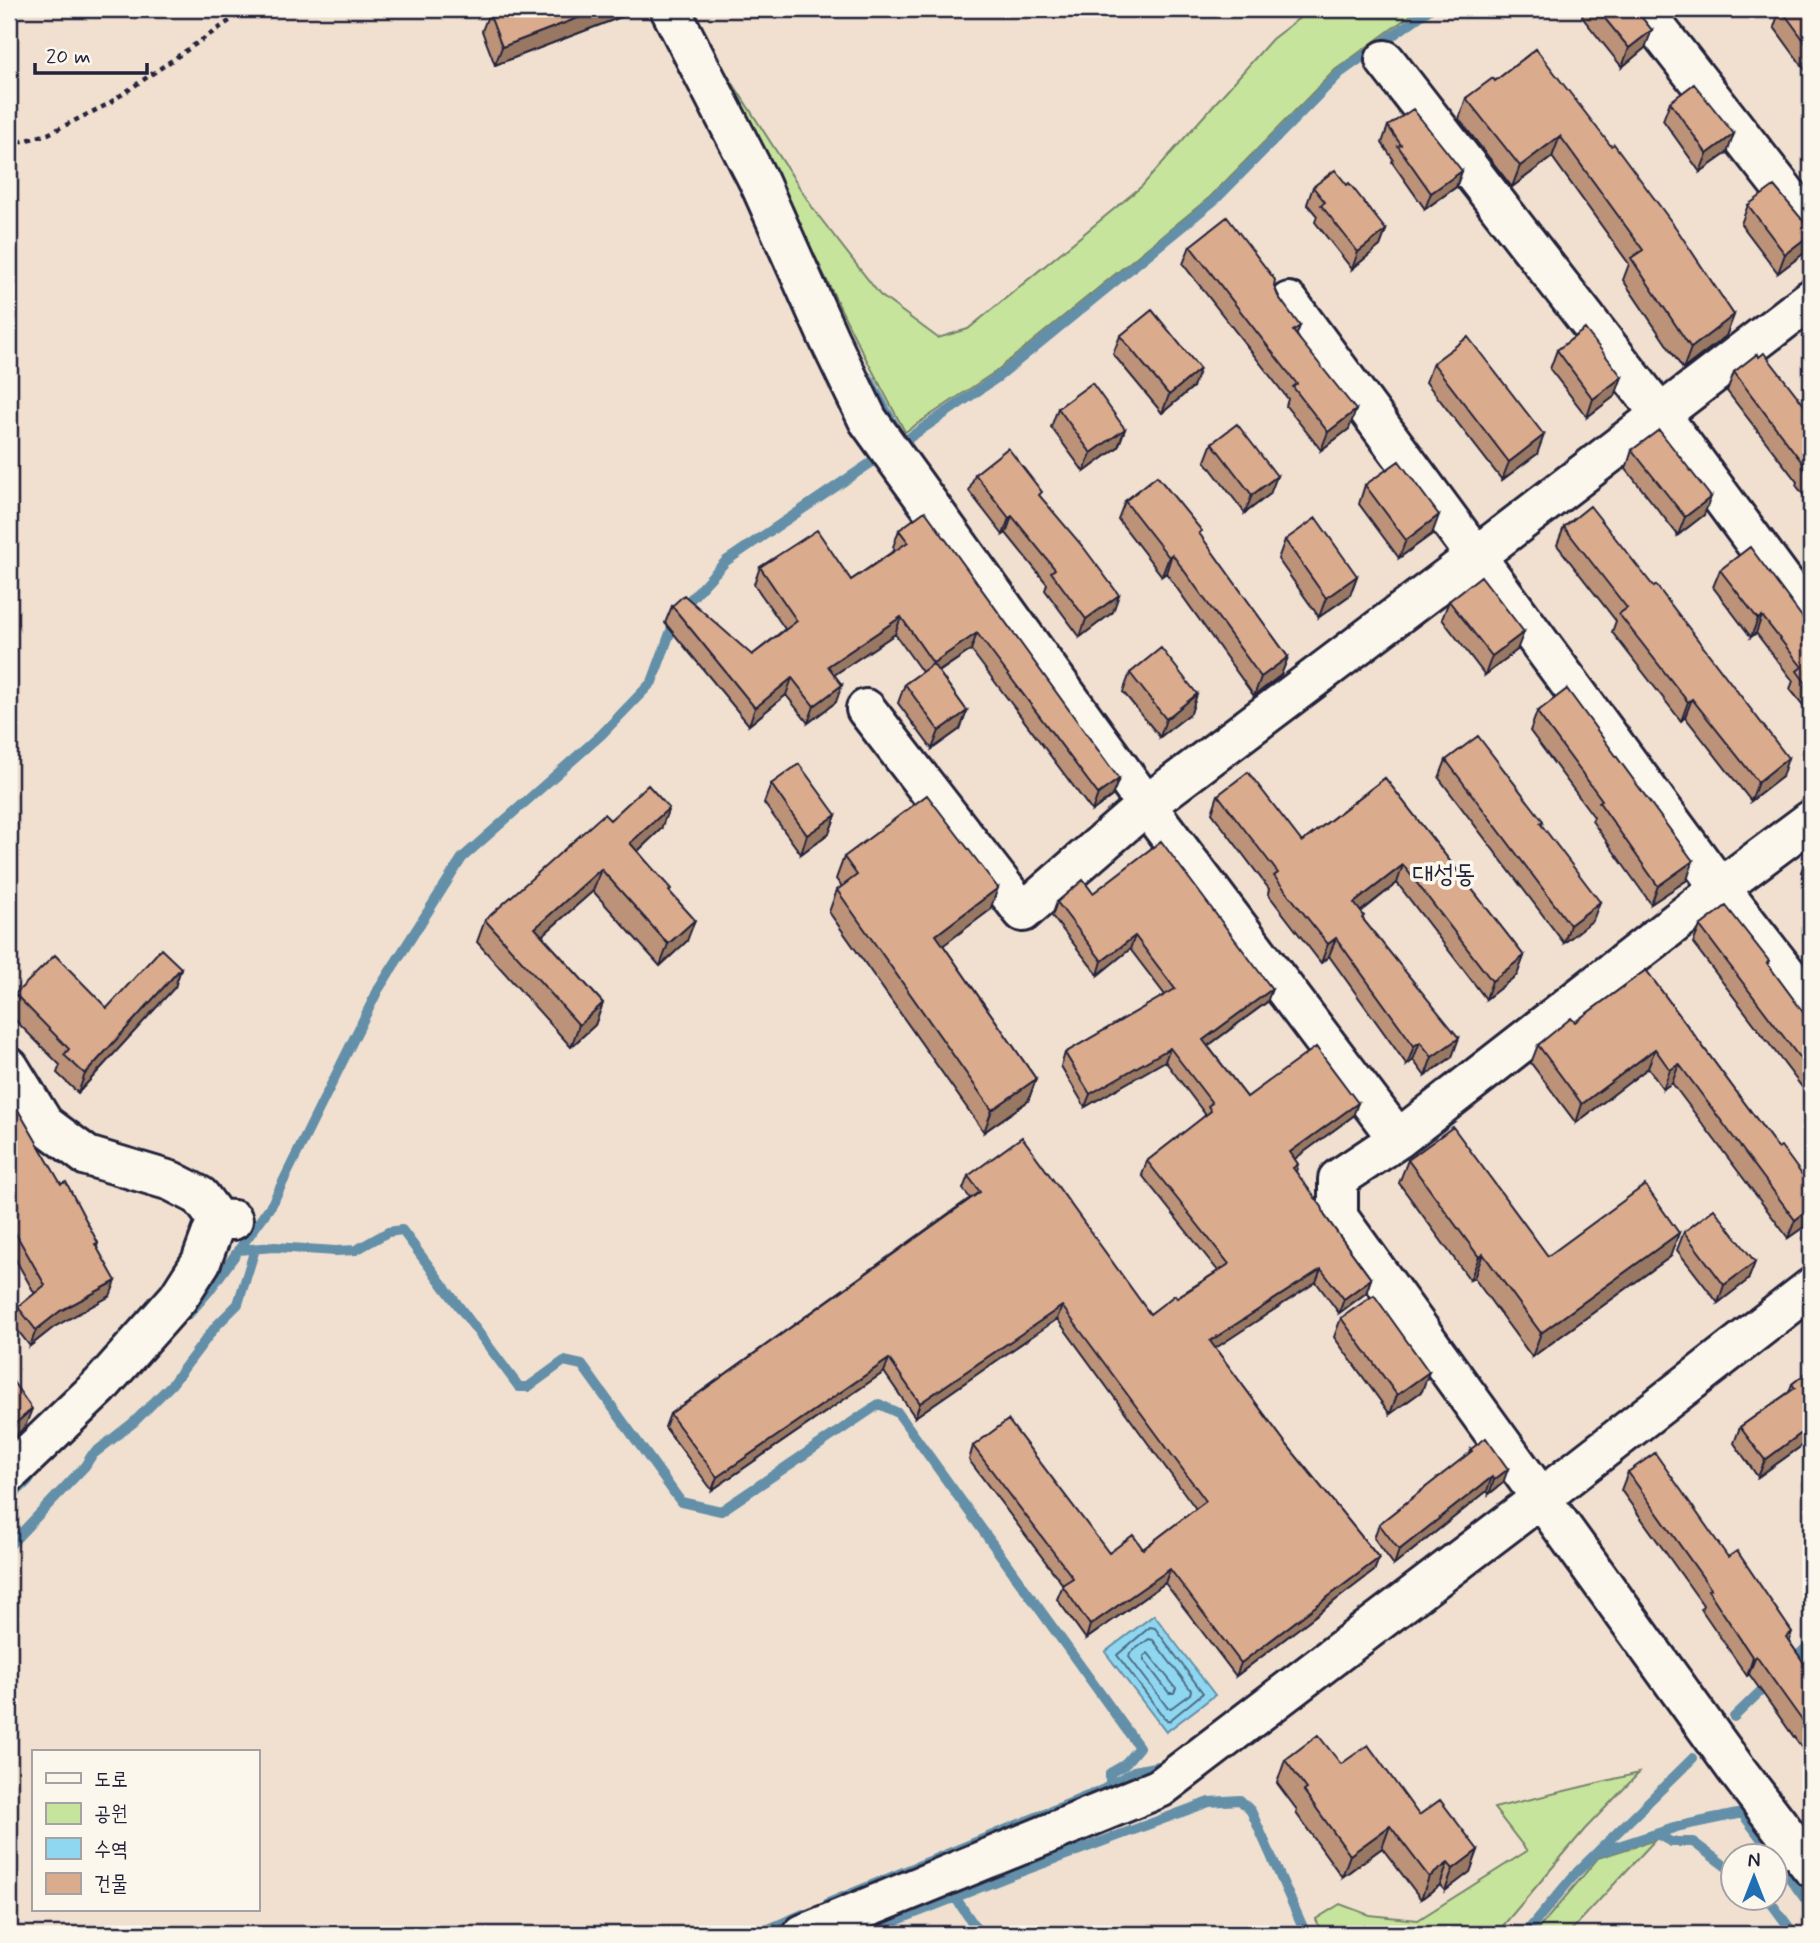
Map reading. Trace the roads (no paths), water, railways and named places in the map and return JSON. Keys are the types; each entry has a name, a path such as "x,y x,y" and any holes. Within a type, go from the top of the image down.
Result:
{"street":[{"path":"670,9 759,182 829,339 869,420 1146,805 1398,1139"},
{"path":"1642,9 1811,225"},
{"path":"1385,61 1661,415 1811,620"},
{"path":"866,709 1023,912 1146,805 1811,299"},
{"path":"1289,302 1720,888 1811,1005"},
{"path":"1808,1855 1736,1769 1338,1217 1338,1179 1398,1139 1811,820"},
{"path":"9,1067 44,1124 87,1156 171,1181 200,1196 225,1219 178,1298 100,1386 9,1474"},
{"path":"803,1934 1160,1787 1541,1498 1811,1288"}],"water":[{"path":"1154,1615 1215,1695 1166,1732 1105,1652"}],"waterway":[{"path":"868,377 903,442 998,377 1216,199 1340,73 1430,9"},
{"path":"189,1314 209,1291 272,1204 378,990 462,858 601,735 652,682 677,614 726,561 878,458"},
{"path":"238,1250 275,1247 356,1250 388,1232 402,1230 519,1387 528,1387 564,1361 582,1365 681,1502 721,1511 879,1404 898,1413 1139,1747 1124,1765 1110,1773 1110,1786"},
{"path":"9,1546 85,1466 92,1455 134,1422 172,1384 216,1326 238,1304 255,1249"},
{"path":"9,1499 30,1479"},
{"path":"1790,1663 1811,1643"},
{"path":"1734,1717 1771,1681"},
{"path":"1525,1934 1576,1873 1693,1758"},
{"path":"828,1903 1104,1789 1134,1771 1164,1765"},
{"path":"862,1934 1209,1802 1240,1800 1251,1811 1306,1934"},
{"path":"1597,1853 1680,1826 1742,1813 1764,1842"},
{"path":"1657,1834 1671,1842 1693,1842 1718,1861"},
{"path":"1788,1876 1811,1907"},
{"path":"955,1897 980,1934"},
{"path":"1778,1912 1794,1934"},
{"path":"757,1934 803,1914"}],"district":[{"name":"대성동","path":"1444,873"}]}
